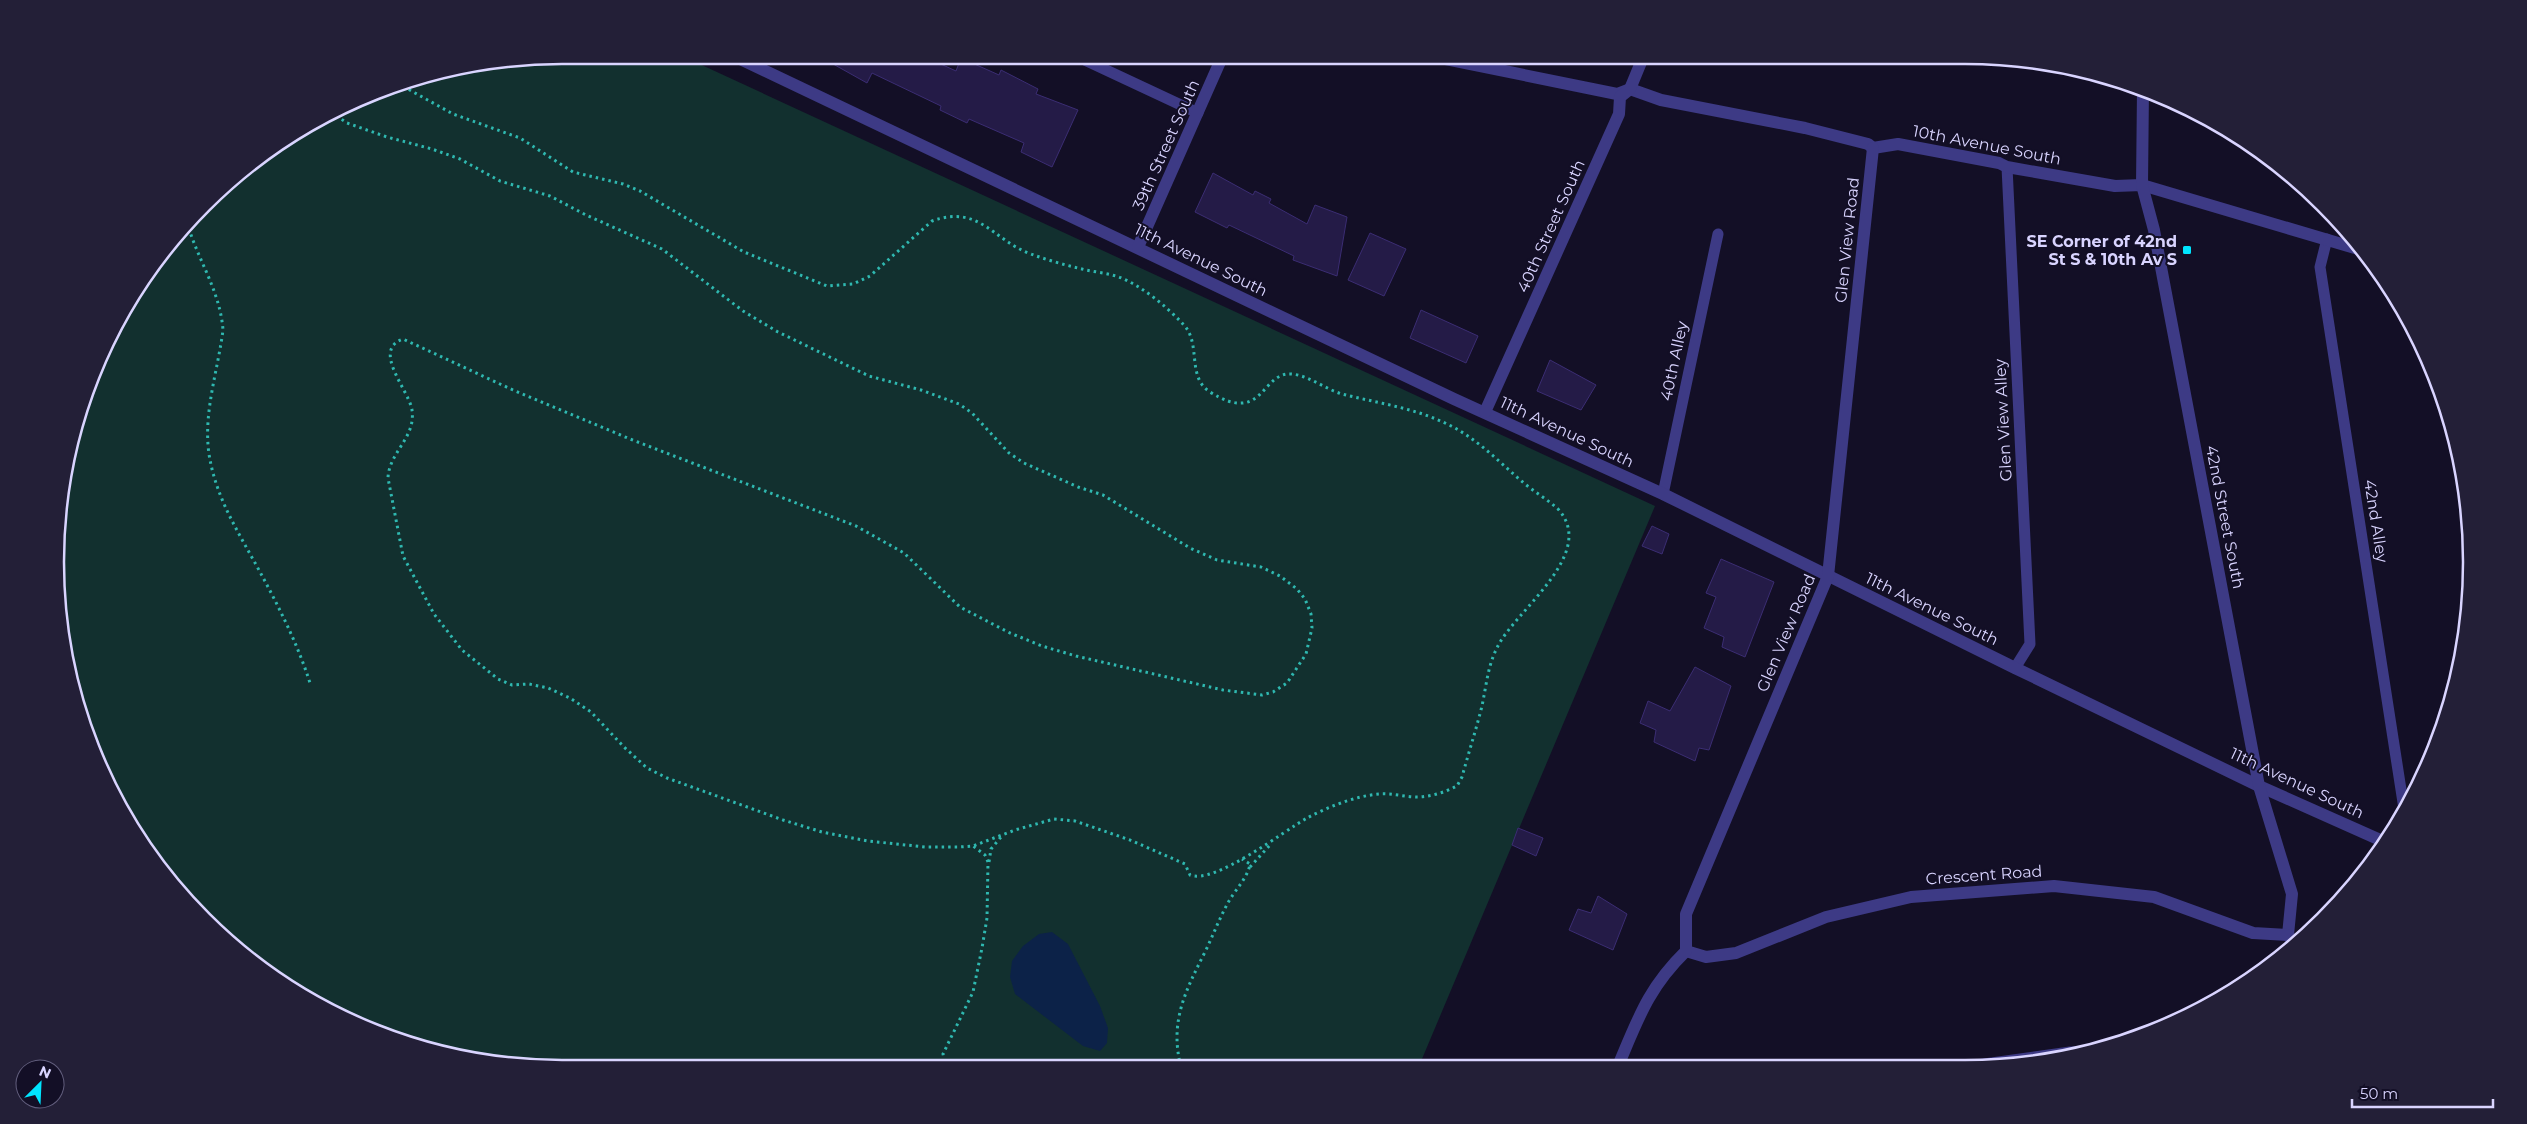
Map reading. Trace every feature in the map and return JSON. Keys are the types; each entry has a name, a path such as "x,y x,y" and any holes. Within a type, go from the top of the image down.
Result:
{"street":[{"name":"11th Avenue South","path":"751,64 1485,412 1663,494 2259,786 2379,839"},
{"name":"39th Street South","path":"1138,248 1219,64"},
{"path":"1470,64 1617,94 1630,88"},
{"name":"40th Street South","path":"1485,412 1619,114 1620,98 1630,88 1640,64"},
{"name":"10th Avenue South","path":"1630,88 1661,100 1805,128 1868,144 1874,148 1898,144 1999,163 2007,167 2115,186 2142,185 2350,246"},
{"name":"42nd Street South","path":"2143,97 2142,185 2154,230 2259,786 2292,894 2292,939"},
{"name":"Glen View Road","path":"1686,951 1686,914 1828,576 1874,148"},
{"name":"Crescent Road","path":"1686,951 1706,957 1736,953 1826,917 1911,897 2054,886 2154,897 2253,933 2290,940"},
{"path":"1621,1060 1649,995 1669,968 1686,951"}],"lane":[{"path":"1093,64 1198,113"},
{"name":"Glen View Alley","path":"2007,167 2030,644 2015,668"},
{"name":"40th Alley","path":"1663,494 1718,234"},
{"name":"42nd Alley","path":"2327,239 2320,267 2402,799"}],"path":[{"path":"339,117 353,126 460,159 500,181 550,196 586,215 662,248 743,311 778,332 869,376 921,390 959,404 972,413 1008,453 1024,463 1078,487 1103,495 1190,548 1218,560 1261,567 1280,576 1297,589 1305,599 1311,614 1312,628 1306,654 1287,683 1273,692 1262,695 1223,690 1076,656 1042,646 1010,633 960,607 942,592 904,553 856,526 630,439 403,339 396,342 391,348 393,370 410,399 412,411 411,429 388,468 389,488 393,499 403,556 434,614 462,650 498,679 512,684 529,684 548,688 570,698 606,726 624,747 647,768 691,787 822,832 868,841 925,847 973,846 1004,834 1054,819 1075,822 1130,840 1185,864 1190,875 1201,877 1212,875 1272,843 1308,818 1343,803 1379,794 1418,797 1436,794 1457,786 1462,777 1468,756 1497,646 1551,579 1564,554 1569,532 1567,520 1558,509 1464,432 1413,411 1339,393 1303,376 1290,374 1271,383 1262,394 1244,403 1233,403 1220,398 1207,390 1200,382 1196,369 1192,337 1185,325 1134,284 1116,276 1079,269 1030,254 982,222 969,218 950,216 932,221 870,276 853,284 827,286 811,281 744,252 640,191 623,184 573,172 520,138 453,114 407,89"},
{"path":"190,230 222,314 223,330 208,426 209,453 215,480 235,529 274,599 310,683"},
{"path":"944,1060 943,1054 973,992 987,918 990,849 1004,834"},
{"path":"1179,1060 1176,1048 1177,1024 1185,992 1229,902 1249,868 1272,843"},
{"path":"973,846 985,855 988,862"},
{"path":"1241,859 1250,864 1249,868"}],"green space":[{"path":"699,64 1655,506 1422,1060 562,1060 529,1059 465,1051 402,1034 342,1009 285,976 233,937 187,891 167,865 148,839 115,782 90,722 73,659 65,595 65,529 68,497 73,465 90,402 115,342 131,313 148,285 187,233 233,187 259,167 285,148 342,115 402,90 433,81 465,73 529,65"}],"water":[{"path":"1052,932 1068,944 1100,1006 1108,1028 1107,1043 1100,1051 1083,1046 1015,994 1010,977 1012,961 1023,946 1039,934"}],"building":[{"path":"833,64 941,64 956,71 959,64 974,64 999,75 1001,70 1038,89 1036,94 1078,110 1052,167 1021,152 1024,143 969,119 967,123 940,110 941,106 872,73 867,83"},
{"path":"1213,173 1253,195 1255,191 1271,199 1269,203 1307,224 1315,205 1347,217 1337,276 1293,260 1294,256 1229,225 1227,228 1195,212"},
{"path":"1370,233 1406,249 1384,296 1348,280"},
{"path":"1421,310 1478,336 1466,363 1410,338"},
{"path":"1550,360 1596,385 1581,410 1537,391"},
{"path":"1652,526 1669,534 1662,554 1642,546"},
{"path":"1721,559 1774,582 1745,657 1722,647 1724,637 1704,628 1716,597 1706,593"},
{"path":"1695,667 1731,686 1709,750 1699,748 1695,761 1654,742 1656,730 1640,723 1648,701 1670,711"},
{"path":"1518,828 1543,838 1536,856 1512,845"},
{"path":"1598,896 1627,914 1613,950 1569,930 1578,909 1591,913"}],"place":[{"name":"SE Corner of 42nd St S & 10th Av S","path":"2187,250"}]}
